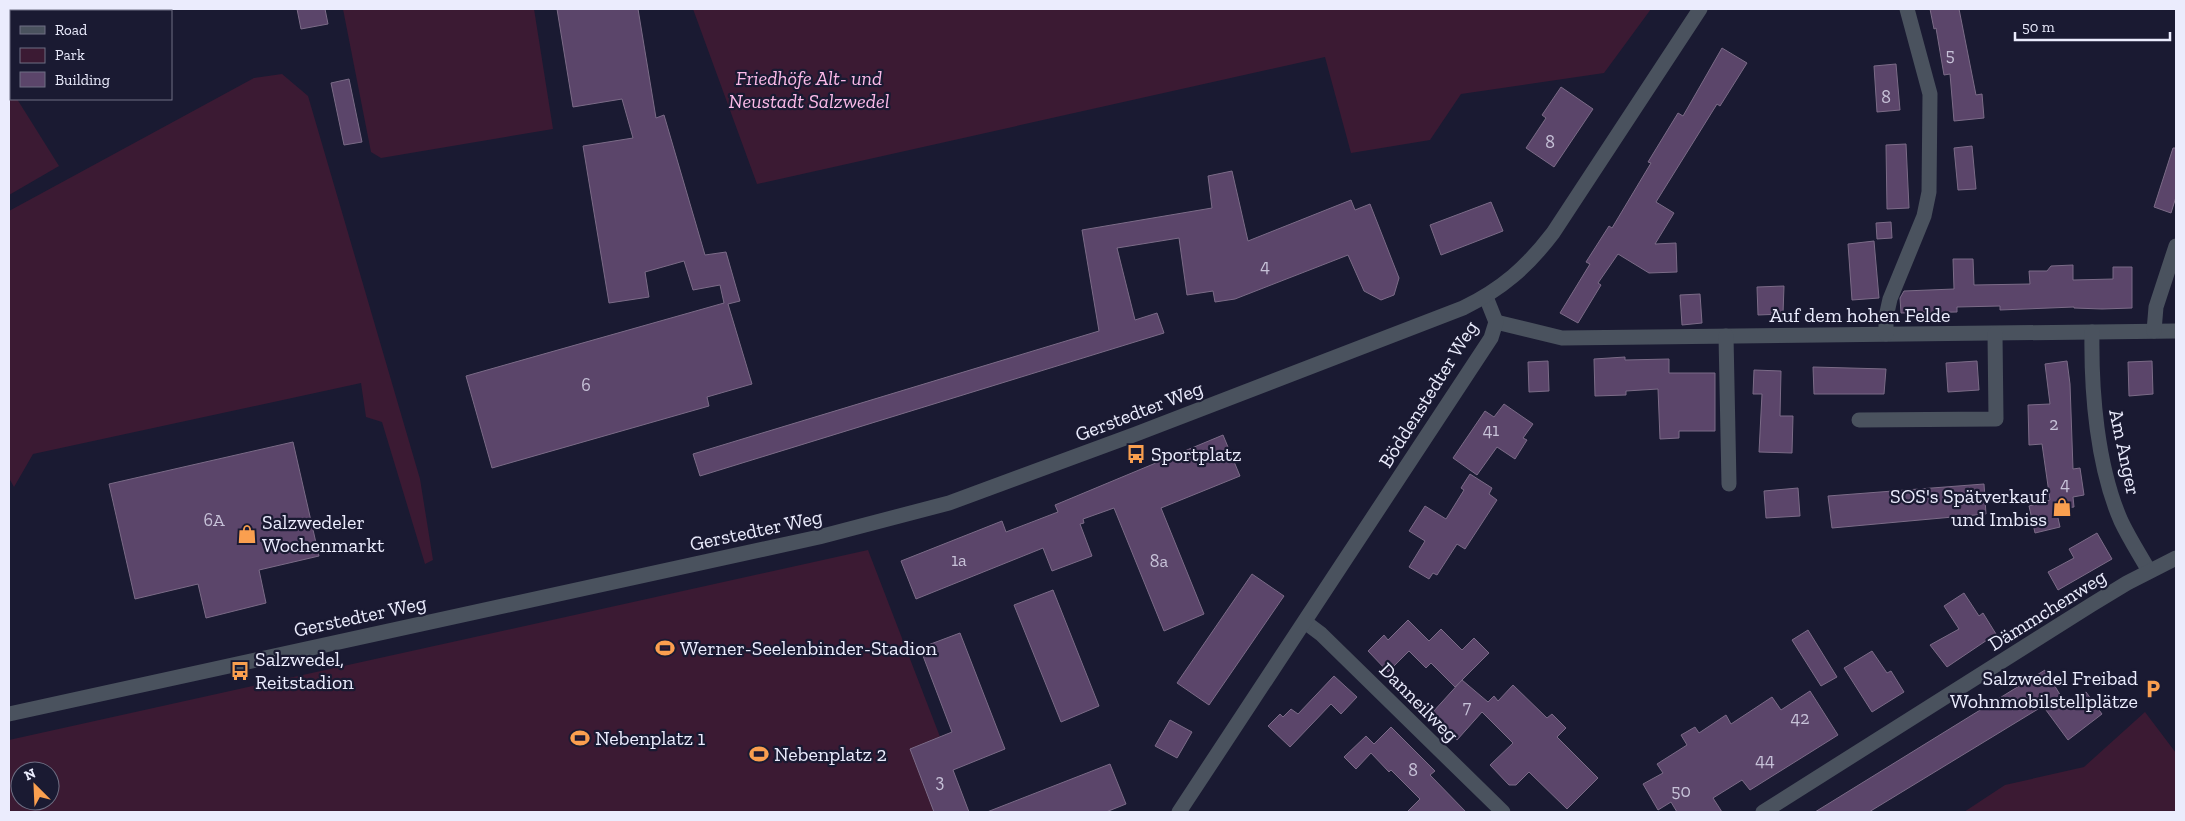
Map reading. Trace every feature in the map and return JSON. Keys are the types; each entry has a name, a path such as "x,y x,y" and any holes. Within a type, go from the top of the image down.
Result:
{"street":[{"name":"Böddenstedter Weg","path":"1179,812 1491,338 1496,322 1486,297 1522,269 1553,233 1700,9"},
{"path":"1886,334 1886,317 1890,299 1924,216 1929,192 1930,94 1907,9"},
{"path":"2154,332 2156,307 2176,246"},
{"name":"Gerstedter Weg","path":"9,714 811,539 949,503 1407,331 1486,297"},
{"name":"Auf dem hohen Felde","path":"1496,322 1562,338 2176,331"},
{"name":"Am Anger","path":"2092,332 2093,396 2105,466 2122,522 2149,572"},
{"path":"1859,420 1996,419 1995,334"},
{"path":"1726,336 1728,484"},
{"name":"Dämmchenweg","path":"1763,812 2091,606 2176,558"},
{"name":"Danneilweg","path":"1305,622 1322,634 1503,812"}],"green space":[{"path":"343,9 534,9 553,129 381,158 371,152"},
{"name":"Friedhöfe Alt- und Neustadt Salzwedel","path":"693,9 1651,9 1604,73 1461,94 1430,140 1351,153 1325,57 757,184"},
{"path":"282,74 308,96 420,479 433,560 425,564 382,422 366,417 361,383 33,454 14,487 9,478 9,211 254,78"},
{"path":"9,85 10,100 18,100 59,166 9,195"},
{"name":"Werner-Seelenbinder-Stadion","path":"868,550 969,812 10,812 9,740"},
{"path":"2145,712 2176,753 2176,812 1964,812 2005,785 2084,767"}],"building":[{"path":"297,9 325,9 328,24 301,29"},
{"path":"557,9 638,9 656,118 664,115 705,255 726,252 740,301 728,304 752,384 707,397 709,406 492,468 466,376 724,303 720,285 693,290 684,261 645,272 649,297 609,303 583,146 633,138 622,99 573,107"},
{"path":"1930,9 1959,9 1976,95 1982,94 1984,118 1954,121 1950,74 1944,75 1936,28 1934,29"},
{"path":"1722,48 1747,63 1720,106 1717,104 1656,202 1674,213 1655,244 1676,243 1677,272 1649,273 1618,254 1598,283 1601,285 1578,323 1560,313 1590,264 1586,262 1609,226 1612,228 1651,163 1648,162 1678,113 1683,116"},
{"path":"1896,64 1900,110 1877,112 1874,66"},
{"path":"349,79 362,142 344,145 331,83"},
{"path":"1561,87 1593,109 1554,167 1526,148 1546,118 1542,115"},
{"path":"1906,144 1909,208 1887,209 1886,145"},
{"path":"1972,146 1976,189 1958,190 1954,148"},
{"path":"2173,148 2176,148 2176,197 2171,213 2154,207"},
{"path":"1232,171 1248,241 1351,200 1355,210 1370,204 1399,278 1394,295 1381,300 1364,291 1348,255 1235,299 1215,302 1213,291 1187,295 1179,238 1117,248 1135,320 1157,313 1164,333 700,476 693,454 1099,331 1082,230 1212,208 1208,176"},
{"path":"1491,202 1503,231 1441,255 1430,225"},
{"path":"1891,222 1892,238 1877,239 1876,223"},
{"path":"1874,241 1879,298 1852,300 1848,244"},
{"path":"1953,259 1973,259 1974,285 2030,284 2029,271 2047,271 2051,266 2073,265 2073,280 2113,279 2113,267 2132,267 2132,308 2102,309 2074,307 2000,310 2000,306 1957,307 1957,312 1901,313 1900,298 1904,291 1954,289"},
{"path":"1784,286 1783,314 1758,315 1757,287"},
{"path":"1700,294 1702,323 1682,325 1680,295"},
{"path":"1625,357 1625,360 1669,359 1669,373 1715,373 1715,431 1679,431 1679,438 1660,439 1658,389 1626,391 1626,395 1595,396 1594,359"},
{"path":"1548,361 1549,391 1529,392 1528,362"},
{"path":"1977,361 1979,390 1948,392 1946,363"},
{"path":"2067,361 2070,384 2073,469 2080,468 2084,495 2073,497 2074,507 2056,509 2060,527 2035,533 2029,506 2050,500 2042,444 2029,445 2028,405 2050,404 2045,364"},
{"path":"2152,361 2153,394 2129,396 2128,362"},
{"path":"1813,367 1886,369 1884,394 1814,394"},
{"path":"1754,370 1781,371 1780,416 1793,416 1792,453 1759,452 1762,394 1753,394"},
{"path":"1504,404 1533,424 1523,438 1527,440 1515,459 1497,447 1477,475 1453,458 1485,411 1494,417"},
{"path":"1223,435 1240,476 1161,508 1204,614 1164,631 1114,508 1083,519 1084,523 1080,524 1092,556 1052,571 1043,548 916,599 901,561 1002,521 1006,532 1058,512 1055,505"},
{"path":"293,442 319,556 259,570 266,603 206,618 198,584 135,599 109,484"},
{"path":"1470,474 1492,488 1489,494 1497,500 1465,549 1457,544 1437,575 1433,573 1429,579 1409,567 1425,541 1409,531 1425,506 1446,519 1464,490 1461,488"},
{"path":"1984,484 1986,514 1832,528 1828,496"},
{"path":"1798,488 1800,516 1766,518 1764,491"},
{"path":"2097,533 2112,559 2058,590 2048,572 2074,558 2069,549"},
{"path":"1252,574 1284,596 1209,705 1177,683"},
{"path":"1053,590 1099,706 1061,722 1014,605"},
{"path":"1964,593 1979,616 1983,613 1996,634 1947,667 1930,645 1959,629 1944,606"},
{"path":"1408,620 1429,641 1441,629 1462,650 1474,638 1489,653 1455,687 1431,663 1426,668 1409,651 1388,672 1368,651 1384,635 1388,640"},
{"path":"1808,630 1837,677 1821,686 1792,640"},
{"path":"960,633 1005,749 953,770 969,812 934,812 910,749 952,732 920,648"},
{"path":"1872,651 1887,673 1891,671 1904,692 1872,712 1844,668"},
{"path":"2045,670 2067,706 2086,692 2102,714 2068,740 2043,706 1869,812 1815,812"},
{"path":"1334,676 1357,697 1341,714 1331,704 1290,747 1268,726 1280,714 1283,717 1291,709 1298,714"},
{"path":"1462,680 1488,702 1494,696 1498,701 1513,685 1547,718 1552,714 1566,728 1557,737 1598,778 1567,809 1529,772 1516,785 1509,785 1490,765 1513,743 1482,712 1457,740 1432,713"},
{"path":"1810,691 1838,735 1750,790 1742,780 1713,798 1722,812 1677,812 1671,802 1658,810 1643,784 1663,773 1657,764 1687,745 1681,735 1695,727 1699,733 1726,715 1731,724 1772,697 1781,710"},
{"path":"1170,720 1192,732 1177,758 1155,746"},
{"path":"1391,727 1435,771 1430,775 1466,812 1407,812 1420,799 1391,770 1389,772 1371,753 1356,769 1344,757 1366,736 1374,744"},
{"path":"1110,764 1126,804 1106,812 987,812"}],"place":[{"name":"Sportplatz","path":"1136,454"},
{"name":"SOS's Spätverkauf und Imbiss","path":"2062,507"},
{"name":"Salzwedeler Wochenmarkt","path":"247,534"},
{"name":"Werner-Seelenbinder-Stadion","path":"665,648"},
{"name":"Salzwedel, Reitstadion","path":"240,671"},
{"name":"Salzwedel Freibad Wohnmobilstellplätze","path":"2153,689"},
{"name":"Nebenplatz 1","path":"580,738"},
{"name":"Nebenplatz 2","path":"759,754"}]}
